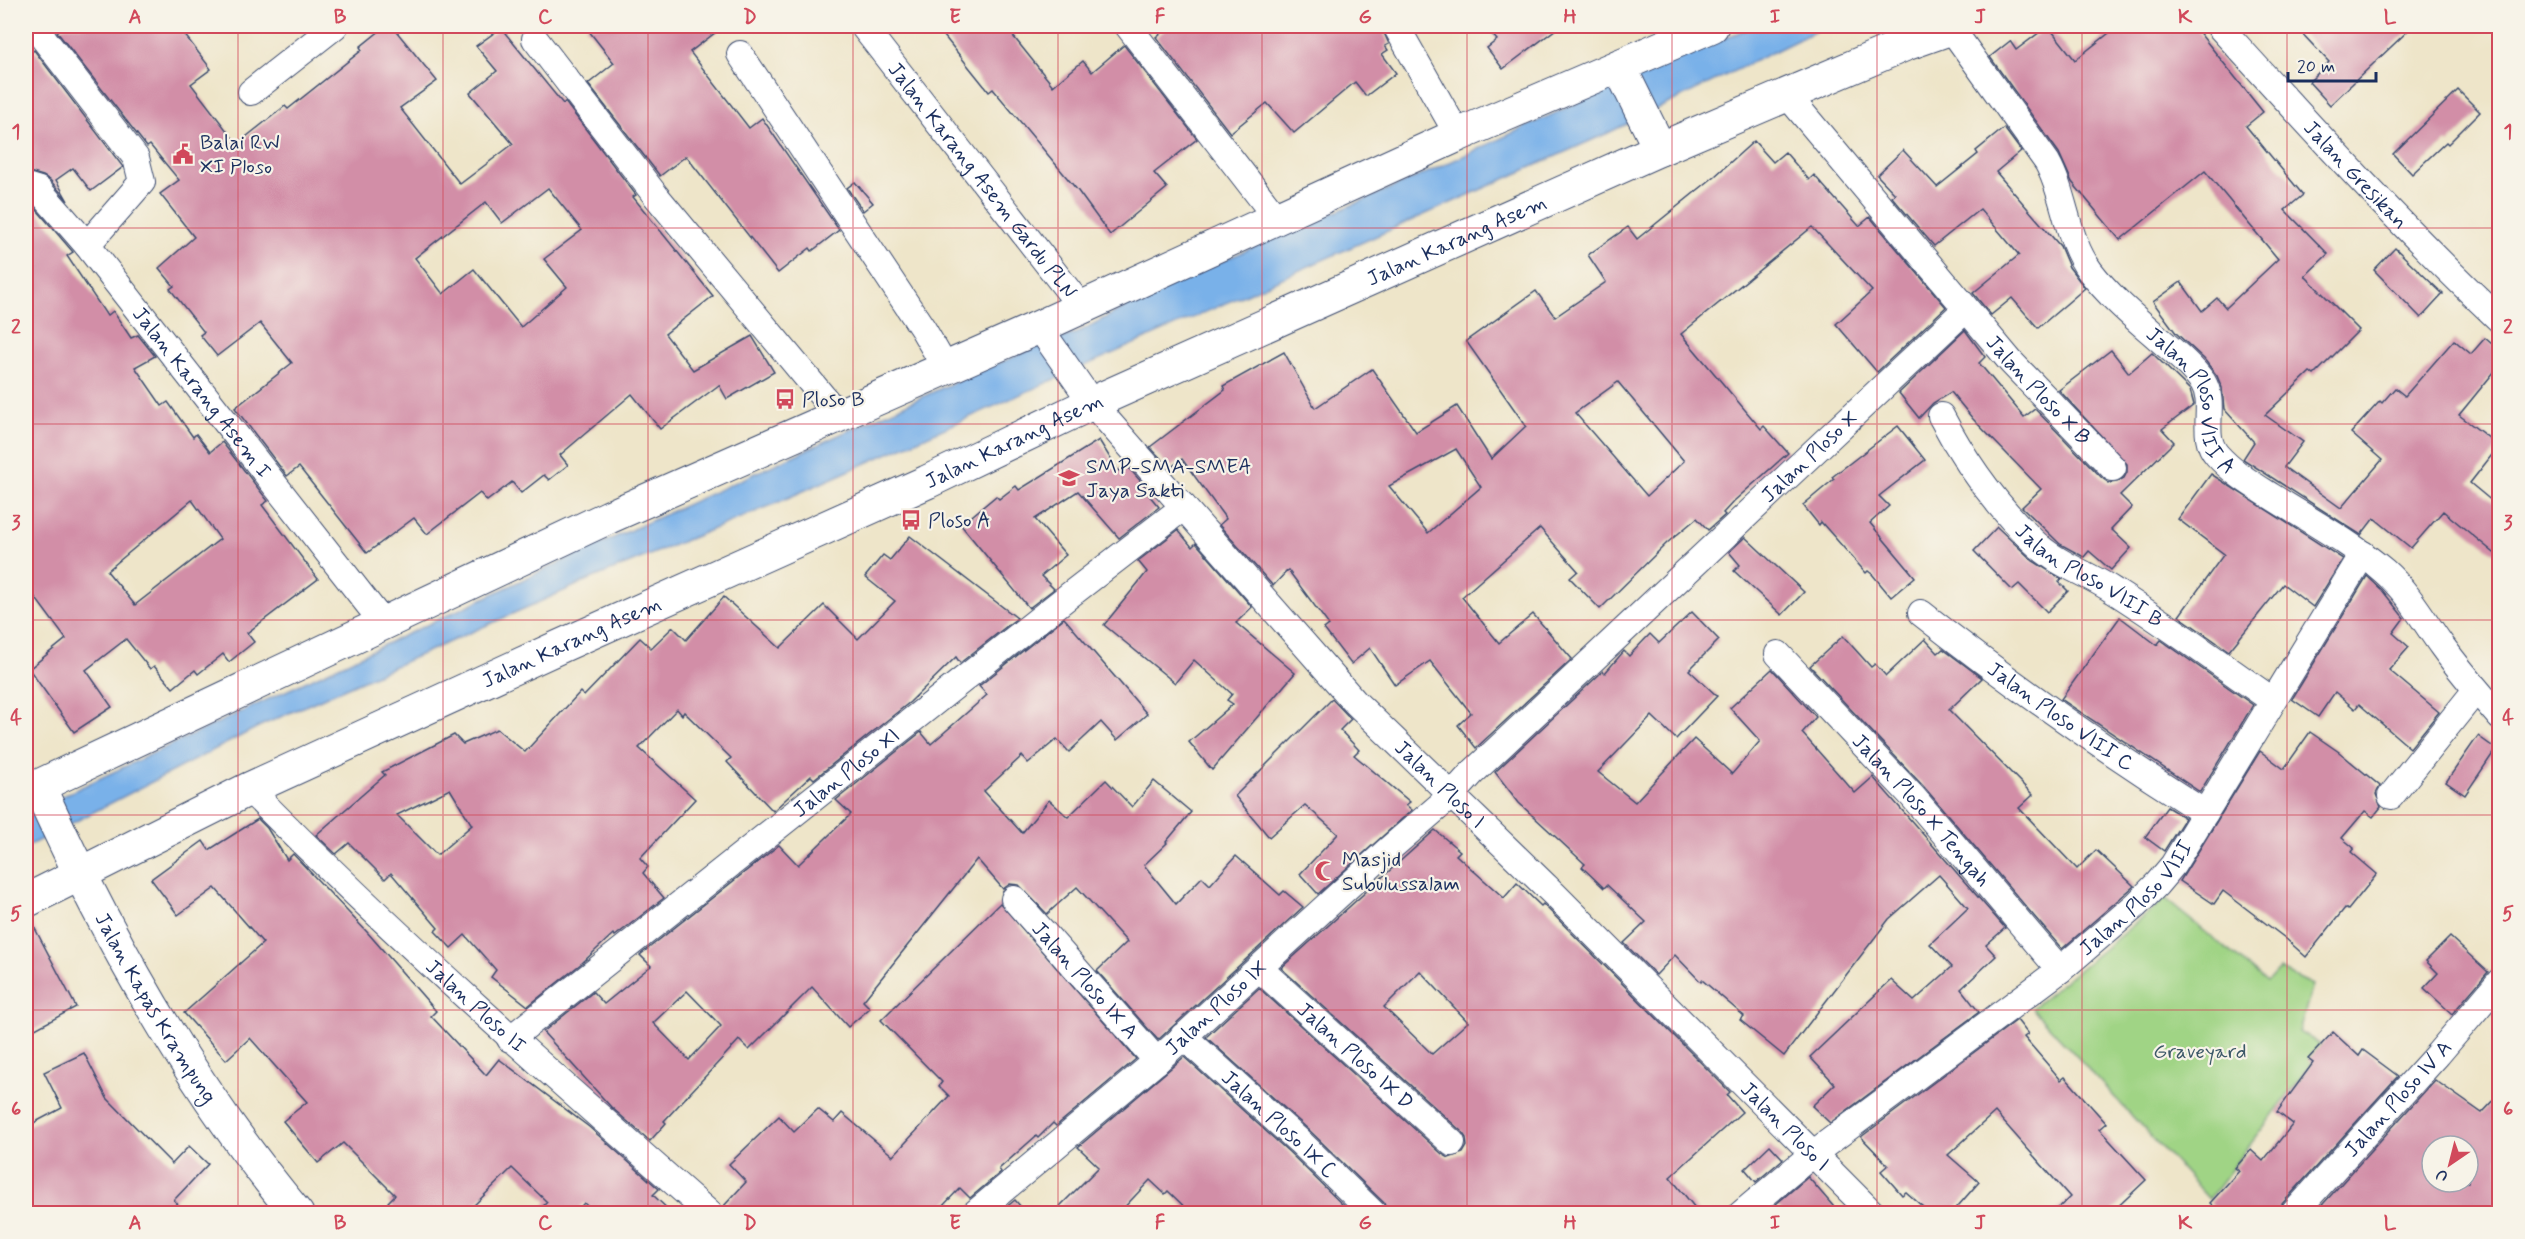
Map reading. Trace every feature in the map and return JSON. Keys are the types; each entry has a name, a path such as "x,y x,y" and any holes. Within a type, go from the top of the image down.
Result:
{"main road":[{"path":"36,792 382,623 609,517 945,367 1041,330 1081,307 1275,216 1458,135 1620,70 1712,26"},
{"name":"Jalan Karang Asem","path":"26,901 78,871 249,789 927,482 1088,398 1659,147 1788,96 1906,44 1954,27"},
{"path":"1620,70 1659,147"},
{"name":"Jalan Kapas Krampung","path":"36,792 126,958 207,1093 246,1149 297,1214"}],"street":[{"path":"34,26 136,158 142,182 87,245"},
{"path":"251,92 335,26"},
{"name":"Jalan Karang Asem Gardu PLN","path":"863,26 1081,307"},
{"path":"1128,26 1275,216"},
{"path":"1396,26 1458,135"},
{"name":"Jalan Gresikan","path":"2219,26 2354,175 2499,320"},
{"name":"Jalan Ploso VIII A","path":"1954,27 2047,162 2057,184 2075,245 2089,269 2100,283 2192,369 2205,385 2210,404 2209,438 2215,453 2234,471 2363,554 2386,573 2408,596 2476,690 2499,717"},
{"path":"535,39 656,196 838,415"},
{"path":"740,54 923,329 945,367"},
{"path":"1788,96 1966,309"},
{"name":"Jalan Karang Asem I","path":"26,186 39,190 87,245 382,623"},
{"name":"Jalan Ploso X B","path":"1966,309 2011,362 2113,468"},
{"name":"Jalan Ploso X","path":"1452,795 1472,773 1966,309"},
{"name":"Jalan Ploso I","path":"1041,330 1088,398 1355,702 1452,795 1873,1214"},
{"name":"Jalan Ploso VIII B","path":"1941,416 1971,469 2032,541 2057,560 2098,580 2133,603 2272,700"},
{"name":"Jalan Ploso XI","path":"510,1039 1184,507"},
{"name":"Jalan Ploso VIII","path":"1741,1214 1814,1153 2060,970 2157,884 2173,865 2363,554"},
{"name":"Jalan Ploso VIII C","path":"1921,613 2055,714 2121,760 2205,813"},
{"name":"Jalan Ploso X Tengah","path":"1778,654 1913,797 2060,970"},
{"path":"2391,796 2476,690"},
{"name":"Jalan Ploso II","path":"249,789 333,873 510,1039 710,1214"},
{"name":"Jalan Ploso IX","path":"974,1214 1157,1061 1452,795"},
{"name":"Jalan Ploso IX A","path":"1014,899 1157,1061"},
{"name":"Jalan Ploso IX D","path":"1260,969 1452,1143"},
{"name":"Jalan Ploso IV A","path":"2294,1214 2438,1054 2499,981"},
{"name":"Jalan Ploso IX C","path":"1183,1036 1299,1141 1374,1214"}],"green space":[{"name":"Graveyard","path":"2165,899 2267,982 2279,969 2313,985 2299,1031 2324,1047 2209,1199 2032,1008"}],"water":[{"path":"1755,26 1826,26 1608,133 772,505 593,578 260,726 26,847 26,813 550,567 944,387 1039,346 1077,333 1166,285 1431,171 1671,59"}],"building":[{"path":"65,26 178,26 211,69 191,84 237,144 285,106 288,109 362,50 360,47 386,26 392,26 437,81 400,108 460,184 513,144 470,93 497,71 476,46 501,28 563,104 565,102 636,195 633,197 713,296 665,334 693,370 752,336 774,372 727,399 719,385 660,429 632,394 560,455 568,465 549,480 544,475 521,493 512,482 487,501 480,493 427,534 414,518 367,553 299,467 287,476 235,408 292,363 260,323 217,356 200,335 204,332 170,289 174,286 159,268 194,237 160,194 179,180 150,145 147,147 57,32","holes":["548,188 582,230 544,259 567,287 521,327 474,269 443,294 415,258 486,202 502,223"]},
{"path":"585,26 724,26 690,52 749,128 762,118 839,230 812,251 810,248 778,273 686,156 660,176 588,84 614,63"},
{"path":"936,26 1005,26 1053,86 1083,61 1092,72 1124,45 1197,139 1154,173 1167,188 1110,235 1078,191 993,89 989,92"},
{"path":"1170,26 1381,26 1389,44 1385,46 1388,50 1382,54 1396,73 1366,96 1355,82 1294,133 1267,103 1230,133 1156,37"},
{"path":"1485,26 1560,26 1503,69 1487,48 1497,40"},
{"path":"2048,26 2075,60 2118,26 2194,26 2263,112 2246,126 2303,195 2285,210 2328,254 2305,276 2359,330 2314,375 2310,372 2265,415 2303,442 2284,467 2341,508 2382,460 2351,433 2380,401 2382,403 2395,388 2405,396 2454,340 2471,354 2485,338 2499,350 2499,366 2459,415 2499,446 2470,483 2499,507 2499,557 2443,511 2411,548 2374,518 2361,535 2243,459 2254,442 2224,409 2222,388 2217,376 2204,359 2176,333 2153,302 2181,282 2202,311 2217,298 2226,308 2278,259 2205,171 2120,240 2072,182 2059,153 1990,57 2010,41 2016,50"},
{"path":"2295,26 2413,26 2330,105 2309,82 2329,62"},
{"path":"34,50 123,167 91,191 73,168 56,180 68,201 50,180 26,171 26,57"},
{"path":"2458,90 2480,112 2448,144 2446,142 2412,174 2393,154"},
{"path":"2004,128 2021,151 1996,172 2060,246 2069,267 2085,288 2038,328 2012,298 1991,315 1973,293 2019,255 1980,209 1934,246 1892,197 1895,194 1877,175 1903,150 1937,187 1978,154 1976,151"},
{"path":"1754,141 1773,162 1785,152 1809,180 1814,175 1859,226 1870,217 1946,307 1877,372 1836,324 1872,291 1812,227 1681,334 1761,429 1764,426 1788,453 1734,501 1723,513 1725,515 1708,530 1697,518 1667,543 1600,609 1570,578 1578,571 1540,528 1462,597 1499,643 1533,614 1572,659 1476,748 1458,725 1471,713 1430,661 1395,685 1370,648 1351,664 1324,629 1329,625 1288,570 1273,586 1219,525 1226,519 1182,459 1170,468 1150,447 1225,390 1223,386 1284,352 1315,408 1372,369 1416,432 1457,406 1491,459 1526,426 1466,341 1536,291 1555,317 1606,282 1588,255 1628,227 1637,239","holes":["1618,382 1684,461 1647,496 1575,413","1456,449 1481,487 1428,533 1389,486"]},
{"path":"855,182 873,203 863,211 847,188"},
{"path":"26,202 31,203 73,252 67,256 107,316 113,311 131,338 138,335 155,356 135,367 162,406 168,402 193,437 196,434 210,452 222,442 268,501 262,505 318,579 247,633 254,642 229,662 223,654 198,674 195,670 173,688 154,666 150,669 126,639 86,670 112,707 74,732 29,669 66,639 26,585","holes":["192,500 220,539 135,605 107,571"]},
{"path":"2395,248 2443,294 2421,318 2374,270"},
{"path":"1965,330 1985,357 1979,363 2024,417 2035,409 2109,483 2124,478 2127,464 2059,390 2111,350 2129,373 2152,353 2190,390 2194,405 2162,429 2174,442 2120,495 2132,507 2111,529 2131,548 2111,570 2089,551 2084,557 2060,544 2022,507 2041,489 1973,419 1951,392 1933,403 1919,418 1899,393"},
{"path":"1898,426 1925,460 1879,496 1889,506 1870,523 1915,577 1891,597 1872,574 1868,571 1866,573 1821,522 1819,525 1803,505 1834,479 1832,477"},
{"path":"1099,440 1118,471 1126,465 1145,486 1143,488 1159,507 1119,538 1078,491 1035,519 1066,555 1041,576 1054,589 1029,608 961,525 996,496 999,499 1016,486 1019,490"},
{"path":"2211,474 2343,559 2313,607 2283,584 2229,651 2179,616 2224,554 2178,519"},
{"path":"1997,527 2033,561 2062,579 2059,582 2068,591 2047,612 2019,584 2012,590 1974,551"},
{"path":"1178,530 1192,547 1196,543 1252,607 1236,623 1295,673 1212,770 1189,742 1233,704 1227,700 1232,694 1194,660 1175,683 1104,625 1147,572 1138,561"},
{"path":"910,536 1017,618 960,663 956,657 910,702 814,779 811,776 773,811 727,762 731,758 684,712 682,715 677,709 639,748 695,799 640,858 648,867 643,873 664,898 615,936 613,934 582,963 528,1006 491,977 496,970 465,935 451,948 435,931 438,928 391,873 385,879 349,843 336,854 316,835 385,775 382,772 454,735 463,744 497,729 525,752 580,692 584,696 640,638 651,648 673,627 686,640 724,597 780,648 824,605 858,639 895,601 865,577 883,555 890,560","holes":["450,789 472,825 437,855 397,815"]},
{"path":"1745,537 1804,592 1782,615 1734,571 1740,565 1729,552"},
{"path":"2367,576 2382,590 2404,618 2393,633 2409,647 2389,670 2439,712 2410,748 2359,704 2355,709 2335,692 2318,717 2292,699"},
{"path":"1692,612 1719,640 1689,670 1717,696 1676,739 1652,716 1598,772 1635,802 1694,739 1732,774 1760,741 1730,708 1772,669 1816,717 1802,733 1855,793 1873,777 2005,928 1986,945 1996,956 1961,989 1979,1012 1830,1123 1812,1106 1835,1084 1810,1057 1891,980 1914,1001 1952,967 1930,944 1968,908 1939,875 1889,919 1784,1056 1740,1020 1744,1016 1702,980 1701,982 1675,955 1656,975 1624,943 1646,922 1607,885 1604,888 1582,867 1585,864 1519,803 1495,772 1603,671 1605,673 1624,651 1629,656 1650,634 1659,643"},
{"path":"2120,617 2157,645 2161,640 2253,705 2200,792 2061,699"},
{"path":"1064,618 1147,714 1117,740 1101,722 1069,752 1057,739 1028,763 1022,756 984,791 1022,833 1049,800 1068,817 1106,780 1132,807 1154,781 1191,812 1167,843 1144,865 1176,904 1202,877 1210,885 1236,856 1280,895 1284,891 1303,907 1158,1040 1097,971 1127,942 1077,887 1047,914 1019,885 1010,884 1003,889 977,859 863,1001 870,1008 848,1027 812,987 749,1050 739,1040 664,1121 666,1123 650,1141 611,1107 543,1032 593,992 604,1004 651,966 640,955 779,845 798,865 851,814 836,800 921,732 931,744 987,695 979,686","holes":["687,991 721,1026 689,1060 653,1023"]},
{"path":"1843,636 1871,667 1875,664 1886,676 1925,639 1938,653 1943,649 1982,678 1949,710 2033,795 2019,808 2077,869 2096,850 2134,886 2062,949 1924,787 1810,666"},
{"path":"1332,699 1351,719 1340,730 1359,750 1354,755 1410,802 1406,805 1412,810 1318,894 1300,874 1338,834 1305,805 1269,837 1235,796"},
{"path":"2310,732 2339,752 2380,786 2376,794 2381,807 2373,817 2365,811 2342,838 2354,848 2351,852 2377,874 2348,910 2345,908 2306,957 2285,938 2223,891 2214,904 2180,881 2260,751 2284,769"},
{"path":"2478,736 2496,749 2465,795 2446,782"},
{"path":"2167,807 2185,818 2164,851 2145,837"},
{"path":"258,819 267,828 287,860 293,854 367,932 436,1011 431,1016 486,1075 499,1059 589,1127 659,1189 653,1195 673,1214 596,1214 584,1203 574,1214 536,1214 547,1202 512,1168 465,1214 399,1214 388,1202 395,1195 343,1143 318,1163 283,1121 307,1102 250,1038 226,1060 184,1013 263,943 215,888 178,915 151,879 203,841 209,850"},
{"path":"1435,830 1460,851 1456,855 1504,898 1517,883 1541,906 1543,904 1730,1092 1727,1095 1742,1112 1670,1177 1700,1214 1389,1214 1384,1203 1309,1130 1206,1037 1259,988 1442,1154 1449,1158 1463,1153 1467,1146 1466,1138 1281,968","holes":["1420,971 1468,1022 1432,1054 1384,1007"]},
{"path":"1000,903 1136,1059 1056,1126 1053,1123 1038,1138 1036,1136 999,1169 1001,1172 970,1198 960,1188 935,1214 725,1214 723,1207 746,1182 729,1164 779,1116 794,1132 818,1109 834,1122 842,1113 893,1156 949,1096 939,1086 942,1082 881,1020"},
{"path":"30,919 76,1007 26,1034 26,920"},
{"path":"2450,937 2488,972 2452,1014 2424,988 2438,973 2426,961"},
{"path":"2017,1020 2028,1034 2024,1037 2061,1080 2065,1077 2106,1123 2099,1129 2146,1180 2110,1214 2052,1214 2070,1197 1995,1112 1948,1155 1979,1182 1951,1214 1931,1214 1906,1192 1902,1195 1881,1171 1888,1165 1861,1137"},
{"path":"2333,1032 2359,1056 2363,1050 2398,1076 2282,1204 2278,1214 2222,1214 2210,1203 2239,1171 2235,1168 2251,1150 2263,1161 2293,1124 2277,1112 2313,1063 2308,1059"},
{"path":"84,1053 107,1098 172,1164 189,1146 208,1164 174,1200 186,1214 26,1214 26,1127 62,1108 44,1072"},
{"path":"1184,1057 1289,1152 1352,1214 1192,1214 1168,1191 1165,1194 1150,1180 1118,1214 1052,1214 1099,1167 1078,1147"},
{"path":"2435,1080 2482,1113 2499,1095 2499,1214 2314,1214"},
{"path":"1770,1145 1783,1159 1756,1182 1745,1169"},
{"path":"1808,1177 1840,1214 1784,1214 1776,1204"},
{"path":"1015,1200 1027,1214 998,1214"}],"place":[{"name":"Balai RW XI Ploso","path":"183,154"},
{"name":"Ploso B","path":"785,399"},
{"name":"SMP-SMA-SMEA Jaya Sakti","path":"1069,478"},
{"name":"Ploso A","path":"911,520"},
{"name":"Masjid Subulussalam","path":"1325,871"}]}
